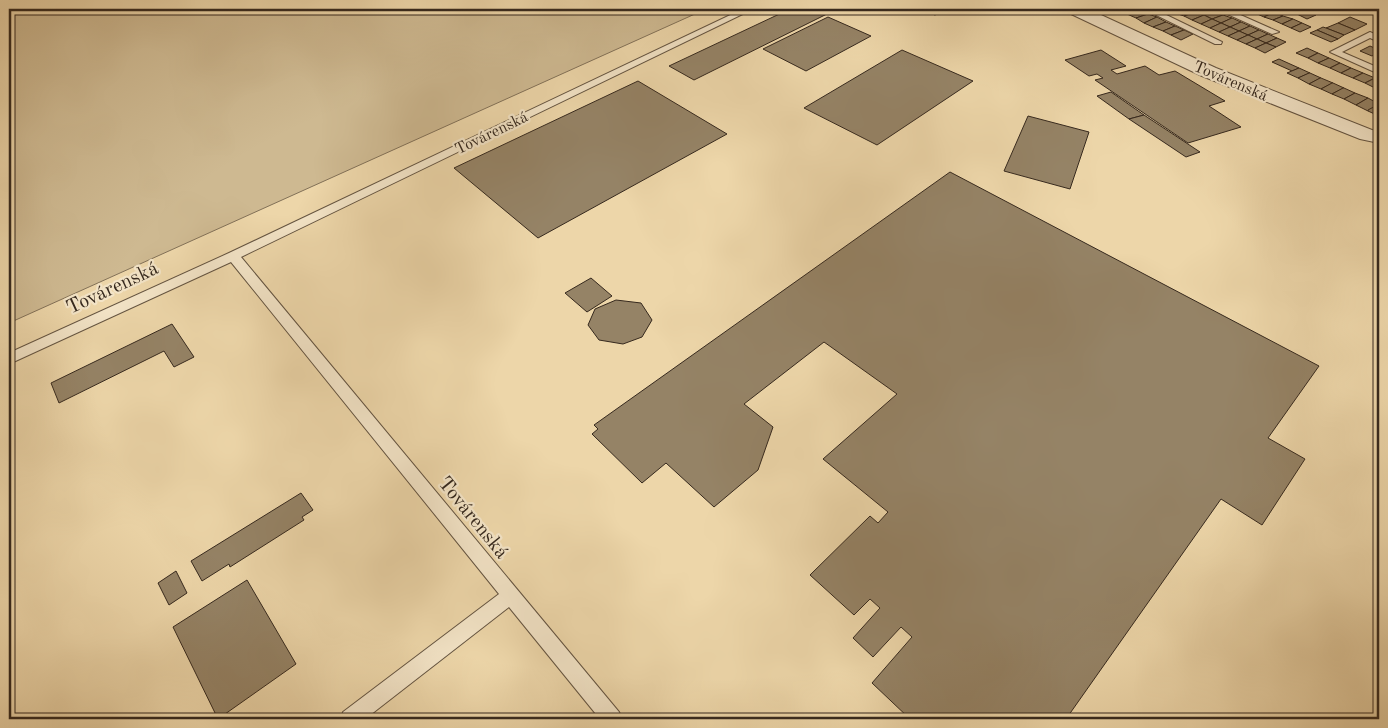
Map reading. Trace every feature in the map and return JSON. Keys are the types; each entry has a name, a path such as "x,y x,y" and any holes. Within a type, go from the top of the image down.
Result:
{"street":[{"name":"Továrenská","path":"1086,10 1209,72 1367,135 1379,136"}],"lane":[{"name":"Továrenská","path":"9,359 233,256 750,9"},
{"name":"Továrenská","path":"1148,9 1218,42"},
{"path":"1220,9 1275,32"},
{"path":"1379,39 1370,35 1335,52 1379,71"},
{"name":"Továrenská","path":"233,256 612,719"},
{"path":"350,719 510,596"}],"shaded area":[{"path":"9,9 706,9 9,323"}],"building":[{"path":"790,9 837,9 694,80 669,66"},
{"path":"919,9 946,9 935,15"},
{"path":"1185,9 1196,12 1184,16 1175,13"},
{"path":"1202,9 1215,11 1204,15 1196,12"},
{"path":"1264,9 1274,12 1264,17 1255,13"},
{"path":"1303,9 1316,15 1307,19 1289,10"},
{"path":"1118,10 1139,10 1127,14"},
{"path":"1139,10 1148,14 1136,18 1127,14"},
{"path":"1215,11 1223,15 1212,19 1204,15"},
{"path":"1196,12 1204,15 1192,20 1184,16"},
{"path":"1274,12 1283,16 1273,20 1264,17"},
{"path":"1148,14 1157,17 1144,23 1136,18"},
{"path":"1204,15 1212,19 1201,24 1192,20"},
{"path":"1223,15 1232,18 1221,23 1212,19"},
{"path":"1283,16 1293,19 1282,24 1273,20"},
{"path":"828,17 871,36 806,71 763,49"},
{"path":"1157,17 1166,22 1153,27 1144,23"},
{"path":"1350,17 1367,24 1355,30 1338,23"},
{"path":"1232,18 1241,22 1230,27 1221,23"},
{"path":"1212,19 1221,23 1210,28 1201,24"},
{"path":"1293,19 1302,23 1291,28 1282,24"},
{"path":"1166,22 1175,26 1163,31 1153,27"},
{"path":"1241,22 1250,26 1239,31 1230,27"},
{"path":"1221,23 1230,27 1219,32 1210,28"},
{"path":"1302,23 1311,27 1300,32 1291,28"},
{"path":"1338,23 1355,30 1344,35 1326,28"},
{"path":"1175,26 1184,30 1171,35 1163,31"},
{"path":"1250,26 1259,30 1248,35 1239,31"},
{"path":"1230,27 1239,31 1228,36 1219,32"},
{"path":"1323,27 1344,35 1338,39 1317,30"},
{"path":"1184,30 1193,34 1181,40 1171,35"},
{"path":"1259,30 1268,34 1257,39 1248,35"},
{"path":"1317,30 1338,39 1331,42 1310,33"},
{"path":"1239,31 1248,35 1237,40 1228,36"},
{"path":"1268,34 1277,38 1266,43 1257,39"},
{"path":"1248,35 1257,39 1246,44 1237,40"},
{"path":"1277,38 1286,42 1276,47 1266,43"},
{"path":"1257,39 1266,43 1255,48 1246,44"},
{"path":"1266,43 1276,47 1265,53 1255,48"},
{"path":"1370,46 1379,50 1379,52 1372,56 1360,51"},
{"path":"1307,48 1318,53 1308,58 1296,53"},
{"path":"902,50 973,81 877,145 804,108"},
{"path":"1101,50 1126,66 1111,70 1117,74 1145,66 1159,75 1175,71 1225,101 1209,106 1241,127 1188,143 1095,80 1103,78 1097,74 1089,76 1065,60"},
{"path":"1318,53 1329,58 1318,63 1308,58"},
{"path":"1329,58 1340,63 1330,68 1318,63"},
{"path":"1279,59 1299,68 1292,71 1272,62"},
{"path":"1340,63 1351,68 1341,73 1330,68"},
{"path":"1299,68 1310,73 1298,78 1287,73"},
{"path":"1351,68 1363,73 1353,78 1341,73"},
{"path":"1309,73 1321,78 1309,84 1298,78"},
{"path":"1363,73 1375,78 1365,83 1353,78"},
{"path":"1320,78 1333,83 1321,89 1309,84"},
{"path":"1375,78 1379,80 1379,87 1377,89 1365,83"},
{"path":"638,81 727,134 538,238 454,168"},
{"path":"1332,83 1344,88 1332,94 1321,89"},
{"path":"1343,88 1355,93 1344,99 1332,94"},
{"path":"1111,92 1144,115 1129,119 1097,96"},
{"path":"1355,93 1368,98 1356,105 1344,99"},
{"path":"1368,98 1379,104 1368,111 1356,105"},
{"path":"1379,104 1379,116 1368,111 1368,110"},
{"path":"1144,115 1200,152 1186,157 1129,119"},
{"path":"1028,116 1089,132 1070,189 1004,171"},
{"path":"950,172 1319,366 1268,438 1305,459 1262,525 1221,499 1066,719 910,719 872,683 912,637 901,627 873,657 853,638 880,608 870,599 854,615 810,575 870,516 878,523 888,512 823,459 897,394 824,342 744,404 773,427 758,470 714,507 666,463 642,483 592,434 598,429 594,425"},
{"path":"591,278 612,296 587,312 565,293"},
{"path":"616,300 641,303 652,320 642,337 623,344 599,340 588,325 595,309"},
{"path":"172,324 194,357 174,367 164,351 59,403 51,383"},
{"path":"301,493 313,510 302,517 304,520 230,567 229,564 202,581 191,561"},
{"path":"176,571 187,593 169,605 158,583"},
{"path":"247,580 296,664 218,719 173,627"}]}
